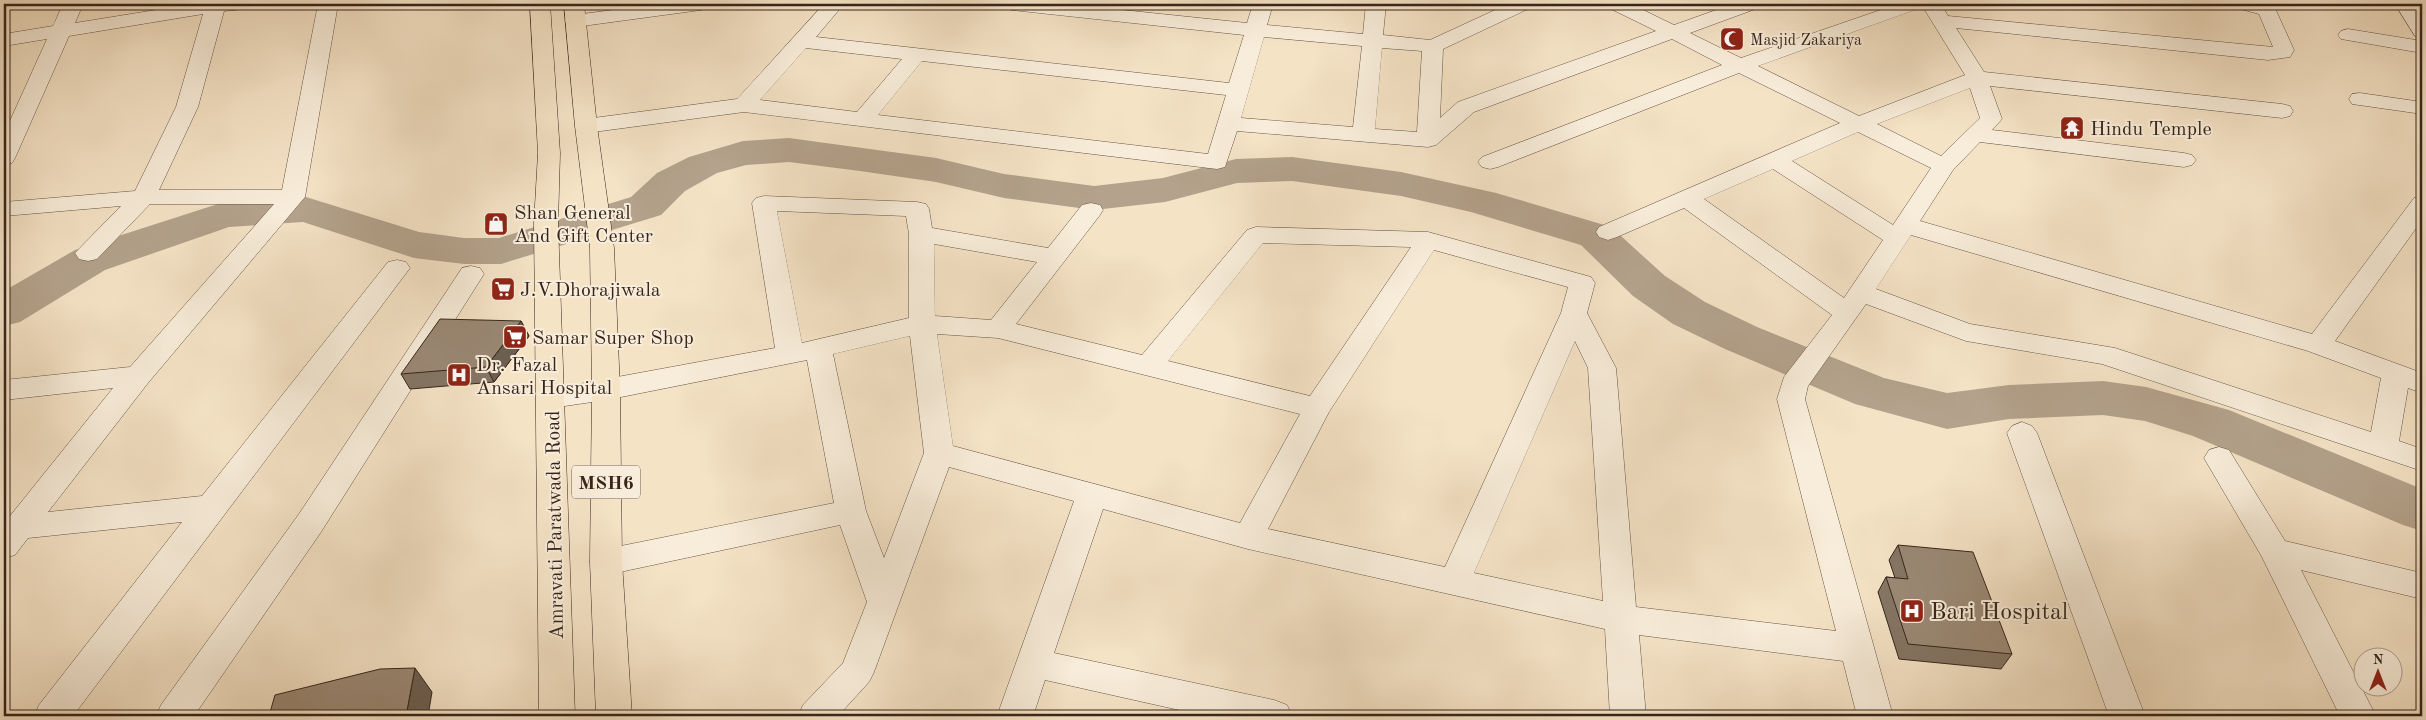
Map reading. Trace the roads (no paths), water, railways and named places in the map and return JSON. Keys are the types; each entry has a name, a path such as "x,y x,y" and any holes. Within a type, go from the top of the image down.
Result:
{"main road":[{"name":"Amravati Paratwada Road","path":"540,4 549,153 546,223 549,256 557,716"},
{"name":"MSH6","path":"574,12 586,126 602,248 606,390 606,562 614,716"}],"street":[{"path":"4,158 72,4"},
{"path":"4,40 216,5 247,4"},
{"path":"9,534 138,376 289,202 328,4"},
{"path":"574,12 702,4"},
{"path":"744,105 834,4"},
{"path":"1012,4 1176,12 1254,30 1433,46 1523,4"},
{"path":"586,126 744,105 1217,162 1263,4"},
{"path":"1362,135 1376,4"},
{"path":"1616,4 1944,166"},
{"path":"1227,123 1428,140 1466,107 1751,4"},
{"path":"1490,162 1740,65 1916,4"},
{"path":"1936,12 2268,54 2283,52 2284,50 2267,10 2244,4"},
{"path":"2405,4 2422,32"},
{"path":"88,253 144,197 187,107 216,5"},
{"path":"1875,716 1790,399 1794,384 1854,303 1944,166 1991,119 1977,78 1936,12"},
{"path":"2348,36 2422,47"},
{"path":"801,41 1237,90"},
{"path":"1428,140 1433,46"},
{"path":"862,120 917,54"},
{"path":"1608,232 1858,124 1977,78 2282,111"},
{"path":"2360,99 2422,108"},
{"path":"1975,135 2184,160"},
{"path":"1774,160 1901,231 2014,255 2128,291 2318,345 2422,383"},
{"path":"4,209 144,197 289,202"},
{"path":"1686,198 1854,303 1978,335 2105,355 2422,460"},
{"path":"790,355 764,203 917,209 921,234 922,324 938,453 857,672 816,716"},
{"path":"2318,345 2414,230 2422,203"},
{"path":"998,330 1091,210"},
{"path":"921,234 1054,257"},
{"path":"1148,367 1256,235 1428,240 1582,283 1574,312 1454,582"},
{"path":"1248,537 1317,408 1428,240"},
{"path":"52,716 211,507 397,268"},
{"path":"174,716 310,523 471,274"},
{"path":"1574,312 1602,368 1628,716"},
{"path":"551,398 606,390 790,355 922,324 998,330 1317,408"},
{"path":"818,349 851,512 883,601"},
{"path":"2383,446 2396,374"},
{"path":"4,390 138,376"},
{"path":"2022,433 2127,716"},
{"path":"938,453 1248,537 1622,619 1856,648"},
{"path":"2219,458 2275,551 2358,716"},
{"path":"1015,716 1092,494"},
{"path":"9,534 211,507"},
{"path":"606,562 851,512"},
{"path":"2275,551 2422,586"},
{"path":"1034,663 1274,716"}],"waterway":[{"path":"4,311 90,260 224,215 306,209 414,245 464,251 501,251 646,206 671,182 703,165 743,153 789,150 860,159 936,170 1004,186 1094,198 1165,190 1236,171 1292,169 1401,184 1481,202 1596,236 1649,286 1689,313 1741,338 1872,392 1947,411 2009,402 2103,398 2146,404 2211,423 2422,511"}],"place":[{"name":"Masjid Zakariya","path":"1732,39"},
{"name":"Hindu Temple","path":"2072,128"},
{"name":"Shan General And Gift Center","path":"496,224"},
{"name":"J.V.Dhorajiwala","path":"503,289"},
{"name":"Samar Super Shop","path":"515,337"},
{"name":"Dr. Fazal Ansari Hospital","path":"459,375"},
{"name":"Bari Hospital","path":"1912,611"}]}
